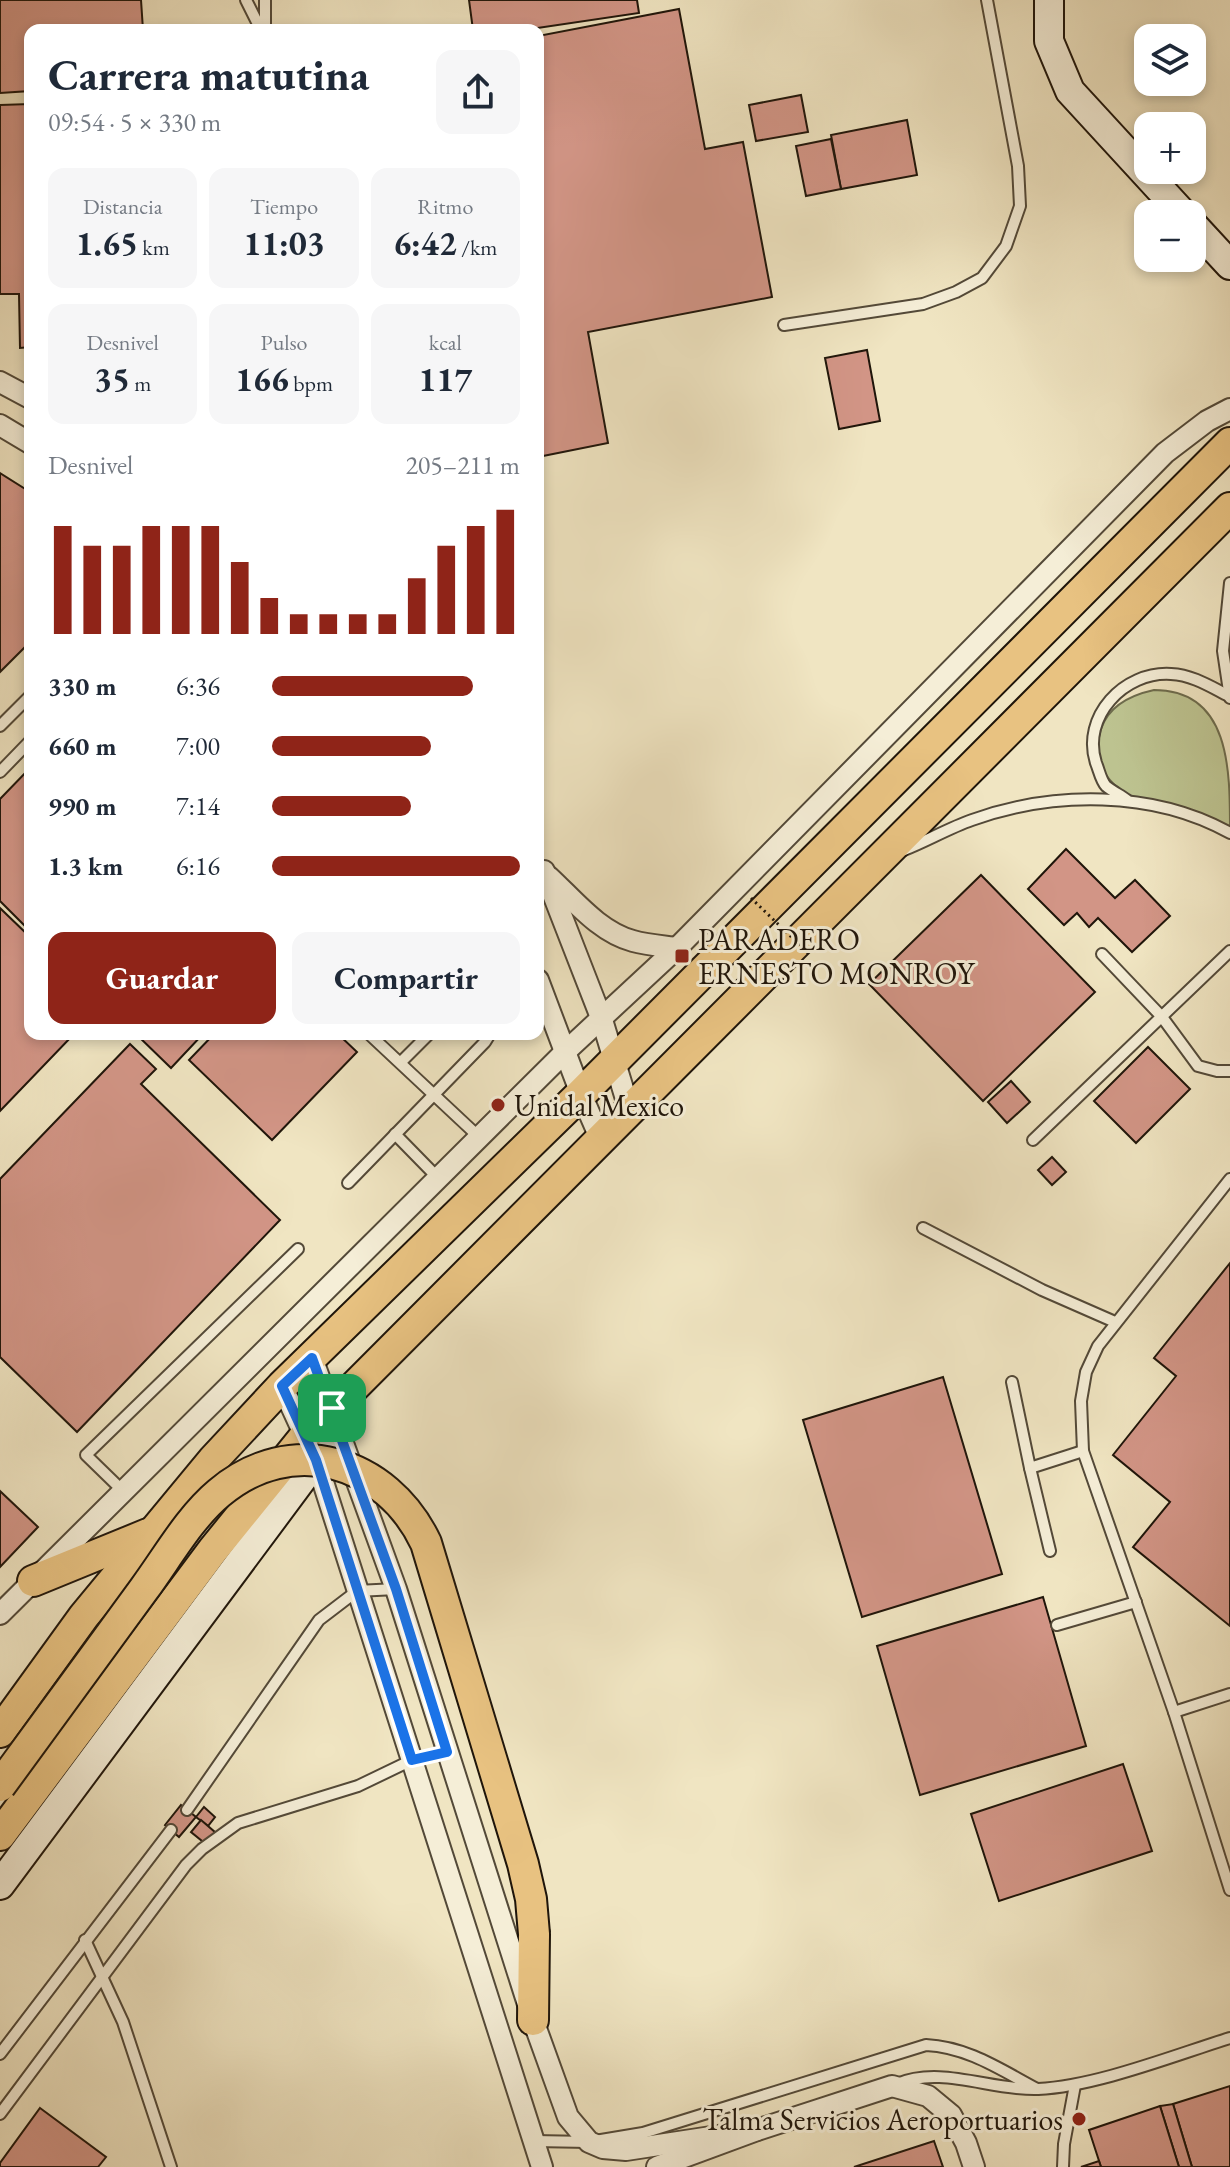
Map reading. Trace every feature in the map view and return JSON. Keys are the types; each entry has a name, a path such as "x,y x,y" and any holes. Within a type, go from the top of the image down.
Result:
{"main road":[{"path":"0,1732 84,1616 213,1460 282,1386 614,1062 1230,443"},
{"path":"0,1835 213,1550 601,1140 1230,508"},
{"path":"0,1786 216,1495 238,1479 293,1460 334,1463 367,1476 397,1498 418,1526 426,1543 531,1899 534,1934 533,2020"},
{"path":"33,1581 153,1532"}],"street":[{"path":"1049,0 1049,41 1070,91 1170,200"},
{"path":"1206,239 1230,265"},
{"path":"0,382 24,395"},
{"path":"0,1614 565,1052 677,948 1165,453 1207,421 1230,409"},
{"path":"0,425 24,439"},
{"path":"544,871 599,924 615,934 633,941 677,948"},
{"path":"544,875 602,1020 630,1112"},
{"path":"544,996 601,1140"},
{"path":"312,1358 396,1589 533,2020 568,2117 589,2142 603,2148 626,2150 757,2130"},
{"path":"282,1386 311,1448 542,2167"},
{"path":"0,1885 311,1448"},
{"path":"657,2167 892,2086 928,2096 951,2115 974,2167"}],"lane":[{"path":"246,0 260,24"},
{"path":"263,24 265,0"},
{"path":"784,325 923,304 982,278 1006,246 1020,206 1018,166 987,0"},
{"path":"1230,583 1223,651 1230,697"},
{"path":"1129,801 1103,784 1094,755 1093,735 1101,710 1121,688 1151,675 1172,674 1195,679 1230,697"},
{"path":"0,726 24,702"},
{"path":"0,772 24,747"},
{"path":"876,861 970,820 1027,804 1067,800 1129,801 1201,820 1230,833"},
{"path":"1033,1140 1230,951"},
{"path":"1102,954 1162,1017 1198,1066 1230,1071"},
{"path":"376,1040 479,1137"},
{"path":"401,1062 423,1040"},
{"path":"348,1183 484,1040"},
{"path":"395,1134 438,1178"},
{"path":"1230,1179 1098,1346 1086,1372 1081,1401 1083,1451 1174,1712 1230,1890"},
{"path":"923,1228 968,1254 1115,1322"},
{"path":"123,1491 86,1455 298,1249"},
{"path":"1012,1382 1050,1551"},
{"path":"1030,1468 1083,1451"},
{"path":"187,1810 319,1620 357,1591 396,1589"},
{"path":"1057,1625 1136,1602"},
{"path":"1174,1712 1230,1694"},
{"path":"0,2114 186,1865 219,1836 238,1823 358,1786 412,1760 447,1752"},
{"path":"0,2054 171,1830"},
{"path":"85,1940 123,2022 171,2167"},
{"path":"892,2086 908,2079 928,2076 1000,2088 1037,2089 1075,2085 1230,2038"},
{"path":"534,2141 589,2142 643,2133 926,2045 949,2046 968,2052 1037,2089"},
{"path":"1063,2167 1075,2085"}],"path":[{"path":"751,898 809,954"}],"green space":[{"path":"1154,690 1179,694 1198,703 1211,718 1226,759 1230,830 1139,801 1119,789 1105,773 1098,753 1101,729 1109,713 1122,702"}],"building":[{"path":"0,0 141,0 143,24 24,24 24,91 0,93"},
{"path":"469,0 637,0 639,13 544,27 544,24 472,24"},
{"path":"679,9 705,149 743,142 772,297 588,332 608,443 544,456 544,35"},
{"path":"801,95 808,132 756,141 749,105"},
{"path":"24,104 24,348 20,348 19,294 0,294 0,105"},
{"path":"907,120 917,175 841,189 831,135"},
{"path":"831,139 841,189 806,196 796,146"},
{"path":"867,350 880,421 839,429 825,358"},
{"path":"0,473 24,488 24,648 0,672"},
{"path":"24,774 24,925 0,901 0,799"},
{"path":"1066,849 1115,898 1135,880 1170,916 1132,952 1098,918 1089,927 1077,913 1064,925 1028,889"},
{"path":"981,875 1095,992 983,1101 869,984"},
{"path":"0,908 24,931 24,1040 68,1040 0,1111"},
{"path":"142,1040 197,1040 171,1068"},
{"path":"208,1040 344,1040 357,1052 272,1140 189,1060"},
{"path":"130,1044 156,1069 141,1084 280,1220 77,1432 0,1357 0,1179"},
{"path":"1148,1047 1190,1089 1136,1143 1094,1101"},
{"path":"1011,1081 1030,1102 1007,1123 988,1102"},
{"path":"1052,1157 1066,1172 1052,1185 1038,1170"},
{"path":"1230,1263 1230,1626 1133,1547 1170,1502 1113,1455 1176,1376 1154,1358"},
{"path":"943,1377 1002,1574 862,1617 803,1420"},
{"path":"0,1491 38,1527 0,1567"},
{"path":"1043,1597 1086,1746 920,1795 877,1646"},
{"path":"1123,1764 1152,1851 999,1901 971,1814"},
{"path":"181,1805 196,1817 179,1837 165,1825"},
{"path":"204,1807 215,1817 208,1826 196,1817"},
{"path":"201,1820 216,1833 207,1845 191,1832"},
{"path":"1230,2086 1230,2167 1192,2167 1173,2104"},
{"path":"1173,2104 1192,2167 1179,2167 1160,2106"},
{"path":"1160,2106 1179,2167 1101,2167 1089,2130"},
{"path":"40,2108 106,2157 98,2167 0,2167"},
{"path":"934,2141 943,2167 854,2167"},
{"path":"1099,2161 1101,2167 1081,2167"}],"place":[{"name":"PARADERO ERNESTO MONROY","path":"682,956"},
{"name":"Unidal Mexico","path":"498,1105"},
{"name":"Talma Servicios Aeroportuarios","path":"1079,2119"}],"route":[{"path":"312,1358 332,1408 396,1589 447,1752 412,1760 316,1460 282,1386 312,1358"}]}
